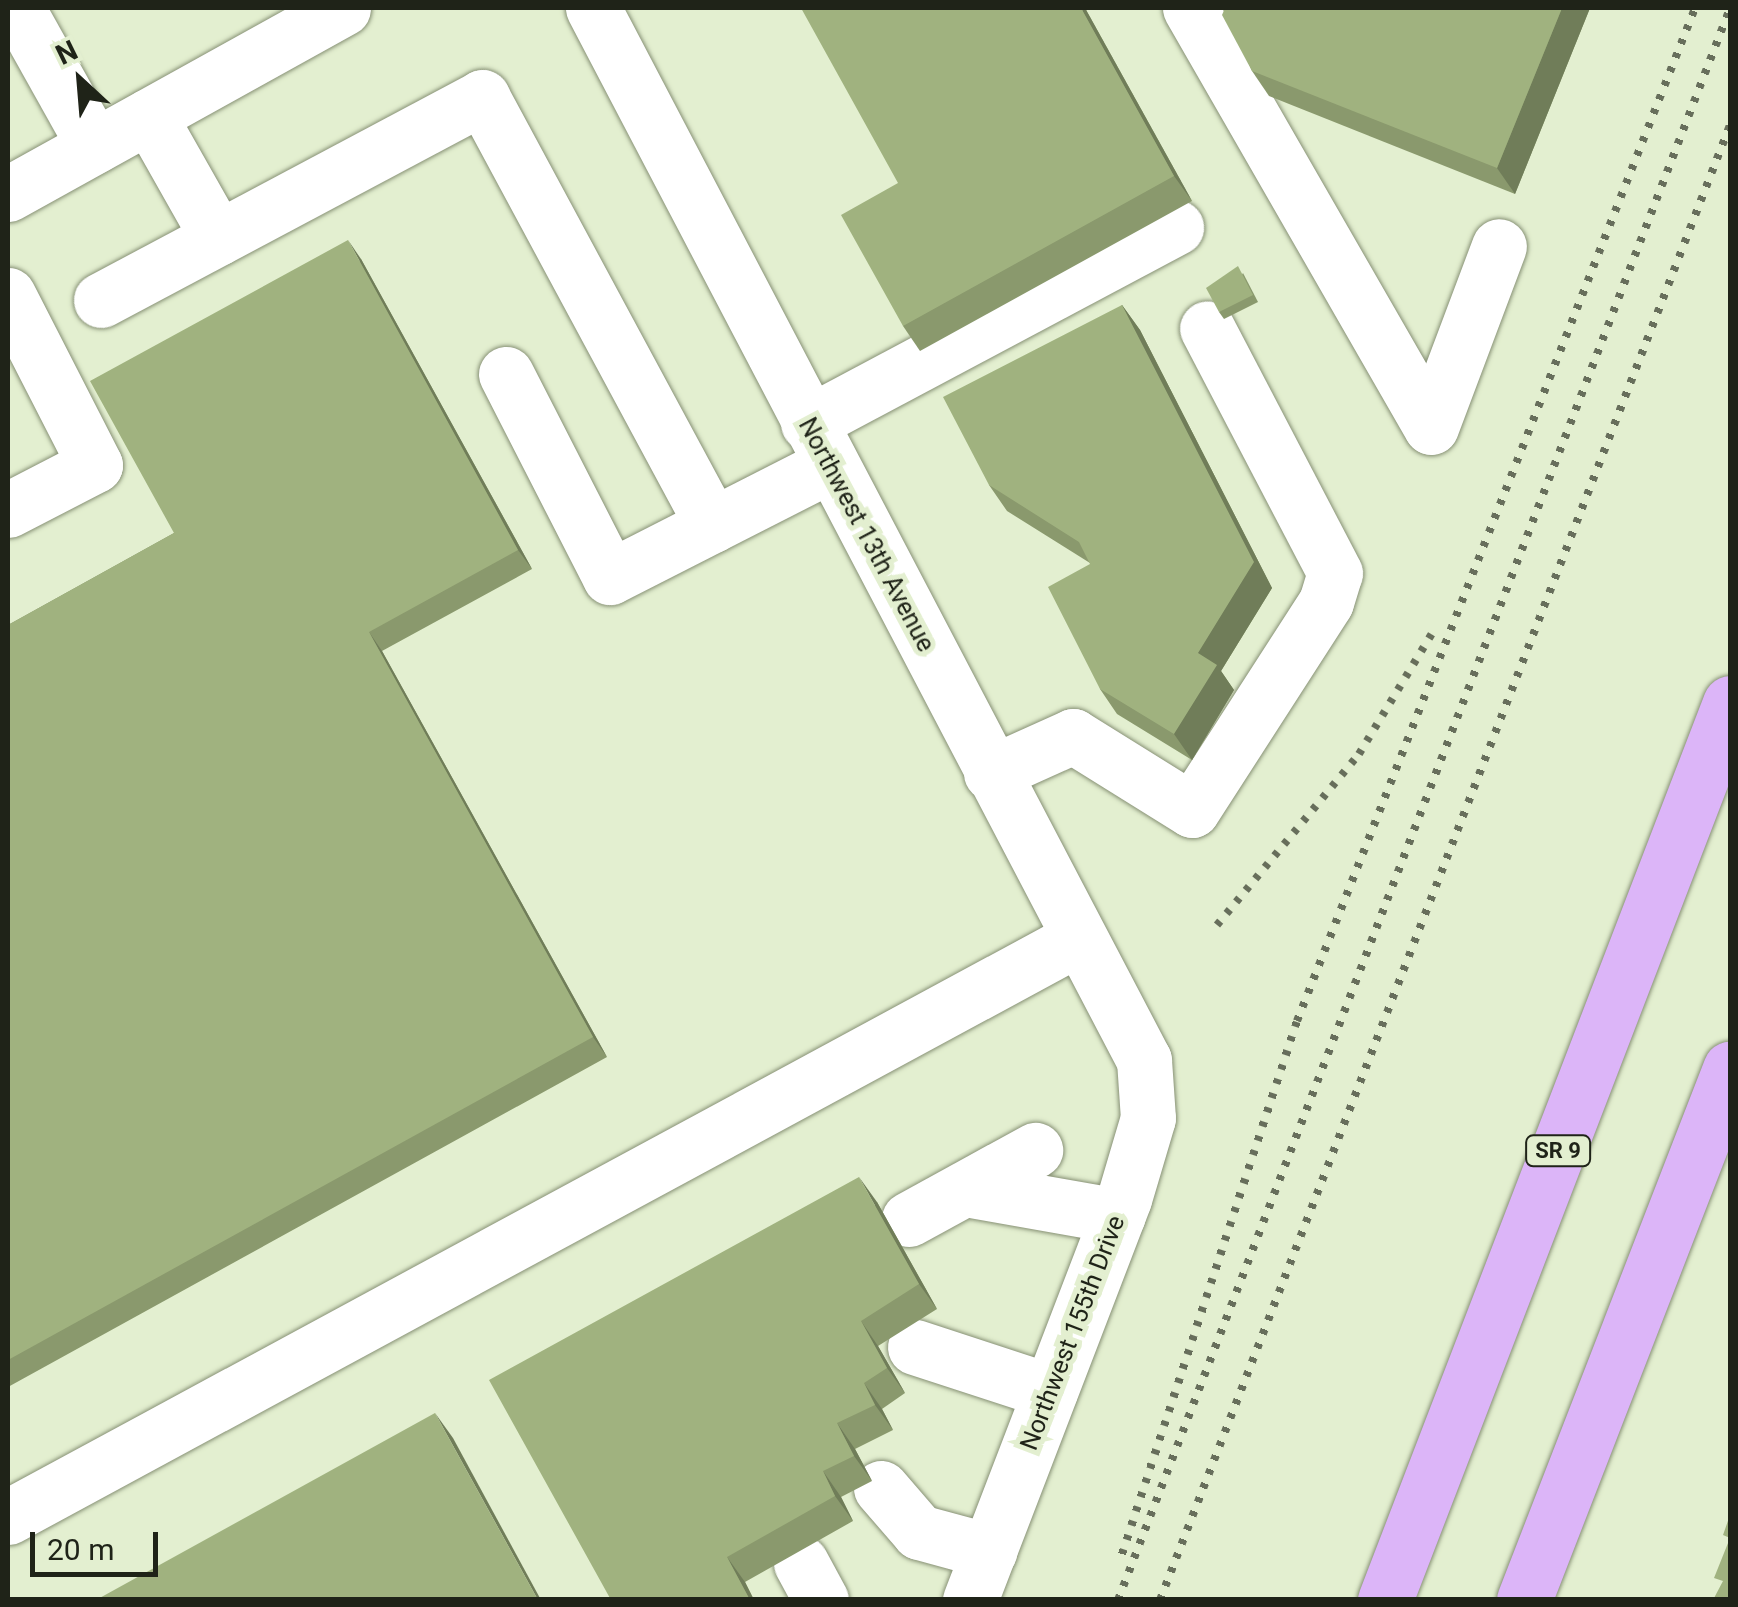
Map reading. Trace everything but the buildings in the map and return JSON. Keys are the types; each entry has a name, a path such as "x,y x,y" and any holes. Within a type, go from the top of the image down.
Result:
{"main road":[{"name":"SR 9","path":"1386,1600 1730,703"},
{"path":"1524,1600 1730,1069"}],"street":[{"path":"16,8 94,146"},
{"path":"8,194 149,116 276,24 343,8"},
{"name":"Northwest 13th Avenue","path":"594,8 1144,1060"},
{"path":"1190,8 1431,427 1499,246"},
{"path":"101,300 482,97 712,525"},
{"path":"149,116 218,238"},
{"path":"506,374 610,576 712,525 819,444 1176,227"},
{"path":"8,295 95,465 8,510"},
{"path":"991,772 1073,736 1192,810 1326,602 1335,574 1207,328"},
{"path":"8,1518 1079,938"},
{"name":"Northwest 155th Drive","path":"979,1575 1118,1216 1148,1118 1144,1060"},
{"path":"908,1219 1036,1150"},
{"path":"965,1189 1118,1216"},
{"path":"914,1347 1050,1391"},
{"path":"881,1488 918,1532 979,1575"}],"railway":[{"path":"1122,1554 1297,1021 1695,8"},
{"path":"1118,1600 1730,8"},
{"path":"1160,1600 1730,125"},
{"path":"1217,925 1359,754 1433,632"}]}
